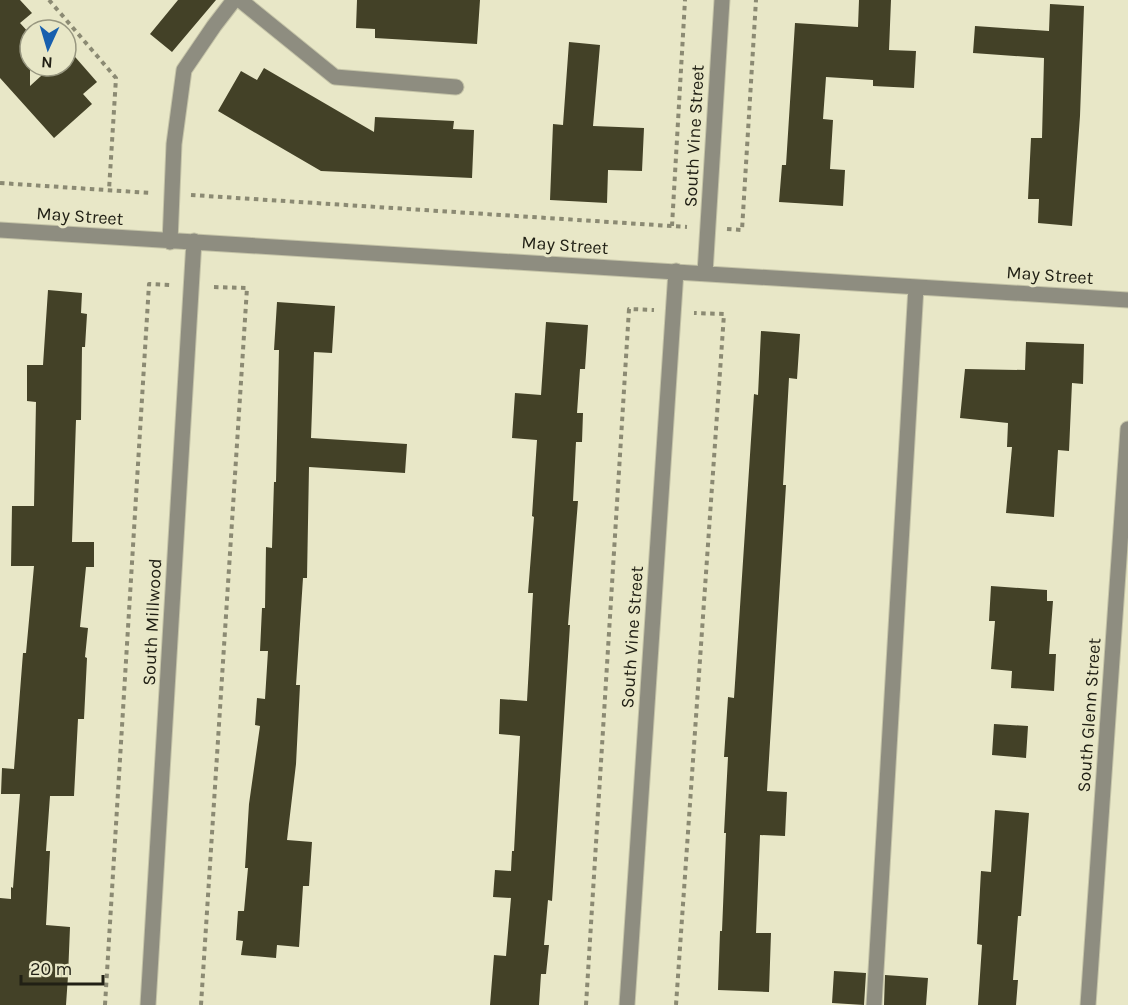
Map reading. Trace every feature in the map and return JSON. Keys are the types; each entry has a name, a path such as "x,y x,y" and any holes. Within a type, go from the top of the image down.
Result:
{"street":[{"path":"170,242 174,144 184,70 234,0"},
{"path":"240,0 334,77 456,87"},
{"name":"South Vine Street","path":"705,273 722,0"},
{"name":"May Street","path":"0,230 1128,300"},
{"name":"South Millwood","path":"148,1005 194,241"},
{"name":"South Vine Street","path":"627,1005 676,271"},
{"path":"874,1005 915,287"},
{"name":"South Glenn Street","path":"1088,1005 1128,429"}],"path":[{"path":"49,0 116,78 109,190"},
{"path":"672,226 685,0"},
{"path":"0,183 742,231 756,0"},
{"path":"105,1005 149,284 247,288 201,1005"}],"building":[{"path":"0,0 20,0 32,13 26,18 18,18 18,78 30,78 30,86 39,78 78,78 78,60 97,82 83,94 92,104 54,138 0,78"},
{"path":"178,0 216,0 172,52 150,34"},
{"path":"357,0 480,0 477,44 375,38 375,29 356,28"},
{"path":"859,0 891,0 889,50 916,51 914,88 873,86 873,80 826,77 823,119 833,120 830,169 845,170 843,206 779,202 782,165 786,165 795,23 858,27"},
{"path":"1050,4 1084,6 1080,116 1072,226 1038,223 1039,199 1028,199 1031,138 1042,138 1044,58 973,53 975,26 1049,31"},
{"path":"569,42 600,45 593,126 644,128 642,171 608,170 607,203 550,200 553,124 563,125"},
{"path":"264,68 374,132 375,117 454,121 453,129 474,130 472,178 321,171 218,111 241,71 257,80"},
{"path":"48,290 82,293 81,313 87,314 85,347 82,347 81,420 76,420 72,542 94,542 94,567 86,567 80,627 88,628 85,657 87,658 84,719 78,719 74,796 50,796 46,851 50,851 46,925 70,927 68,976 66,1005 0,1005 0,898 11,899 20,794 1,794 2,768 14,769 23,653 26,653 34,566 11,566 12,506 34,506 36,402 27,401 27,365 43,365"},
{"path":"277,302 335,306 332,353 314,352 311,438 407,444 405,473 309,467 307,578 303,578 296,685 300,685 296,764 287,840 312,842 309,886 303,886 299,947 277,945 276,958 241,955 243,941 236,940 238,911 244,911 248,868 245,868 249,804 260,726 255,725 257,698 265,699 268,651 260,651 262,608 265,608 266,547 272,548 274,482 276,482 279,350 274,350"},
{"path":"546,322 588,325 585,369 580,369 577,413 583,413 582,442 576,442 573,501 578,501 568,625 570,625 552,901 548,900 544,945 549,945 546,974 541,974 539,1005 490,1005 494,955 506,956 511,898 493,897 495,870 511,871 520,736 499,734 500,699 527,701 533,593 528,593 537,440 512,438 515,393 541,395"},
{"path":"761,331 800,334 797,379 789,378 783,485 786,485 767,791 787,792 785,836 760,835 756,933 771,933 769,992 718,990 728,757 724,757 728,697 734,698 754,394 758,395"},
{"path":"1026,342 1084,344 1083,384 1072,383 1069,451 1058,450 1054,517 1006,513 1012,447 1007,447 1008,423 960,418 965,369 1025,370"},
{"path":"991,586 1047,590 1047,601 1053,601 1049,654 1056,654 1054,691 1011,688 1012,671 991,669 995,621 989,621"},
{"path":"994,724 1028,726 1026,758 992,755"},
{"path":"995,810 1029,813 1021,916 1018,916 1013,980 1018,980 1016,1005 978,1005 982,945 977,944 981,871 991,872"},
{"path":"834,971 866,973 864,1005 832,1003"},
{"path":"885,975 928,978 926,1005 884,1005"}]}
